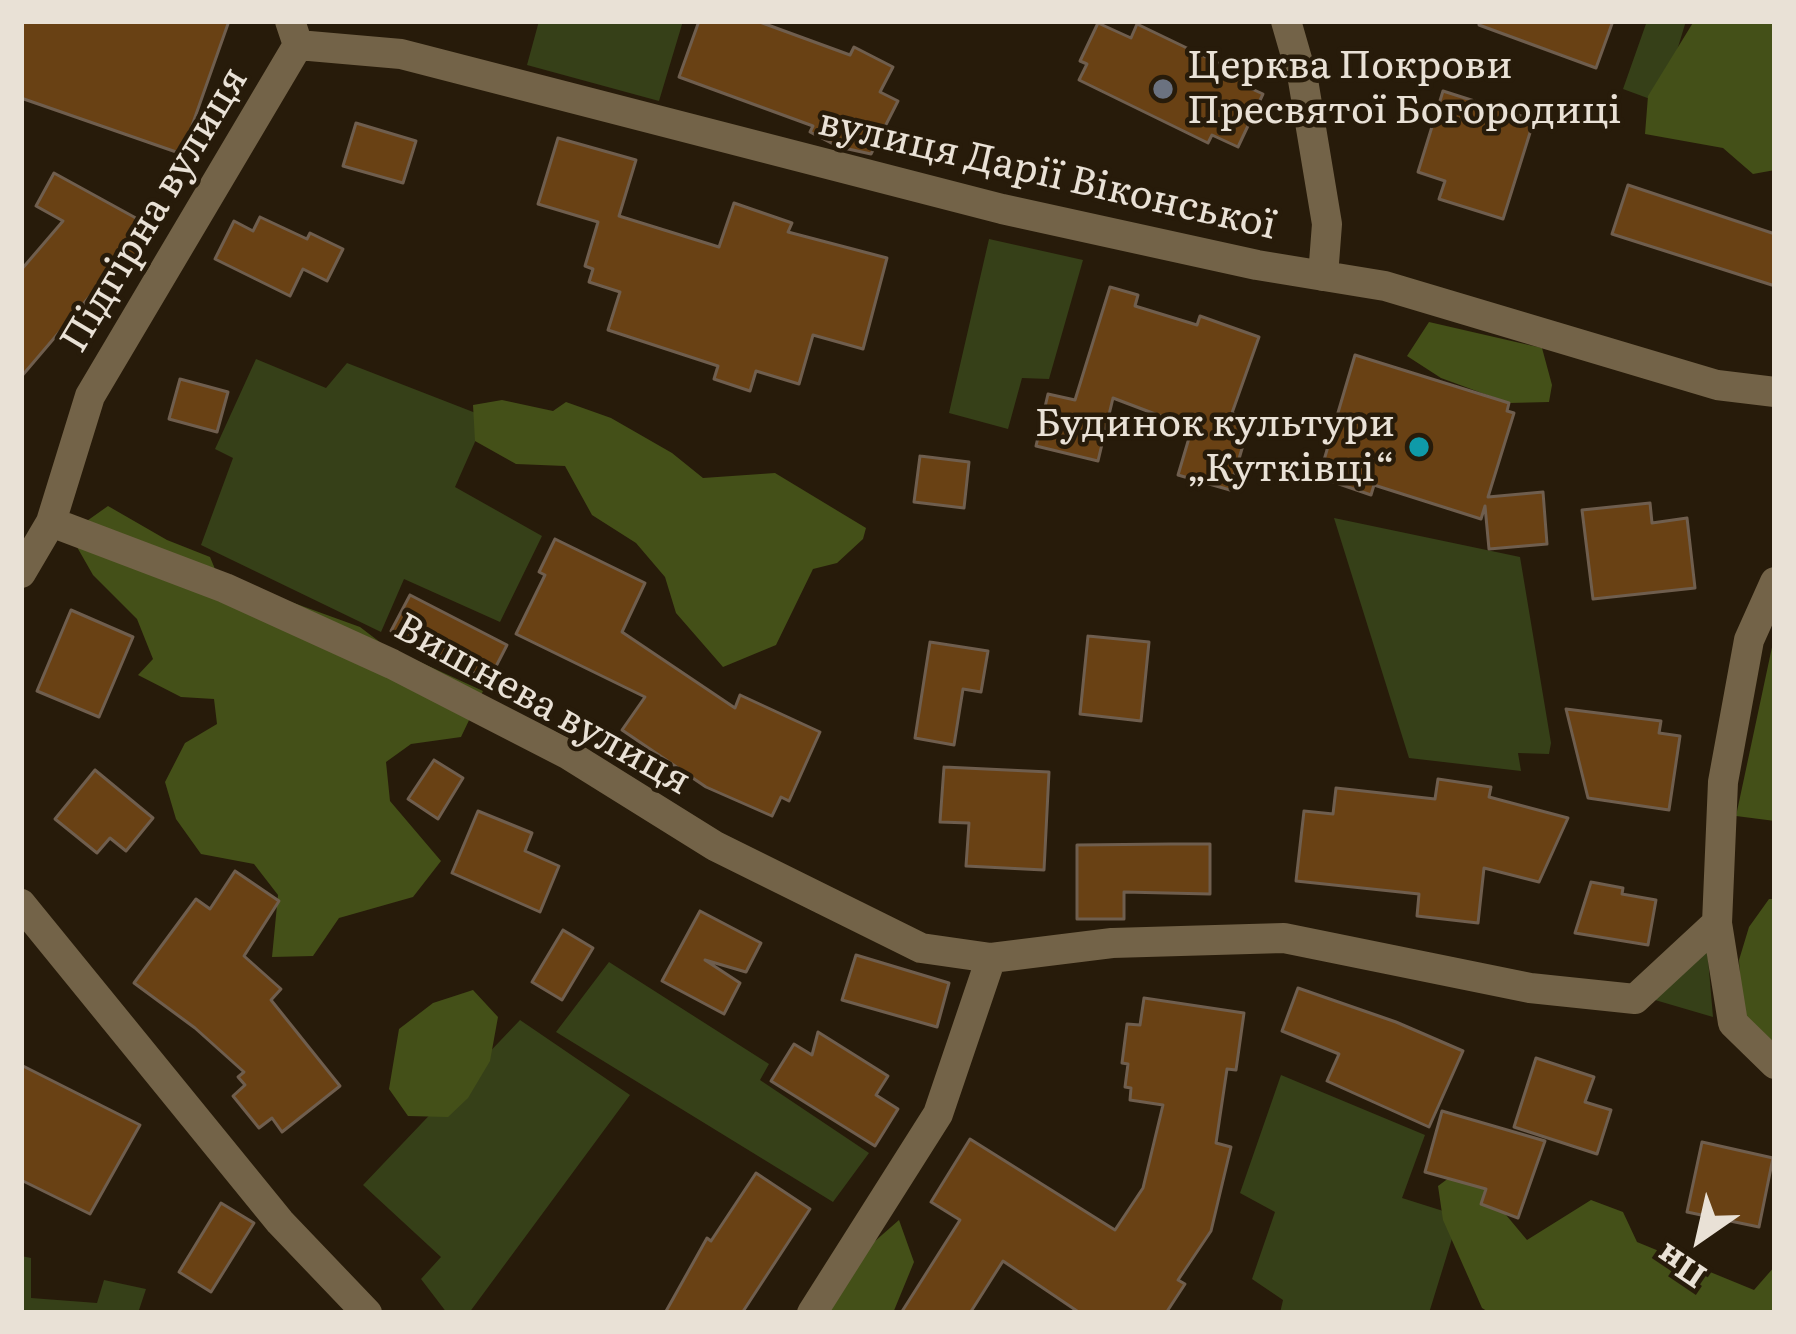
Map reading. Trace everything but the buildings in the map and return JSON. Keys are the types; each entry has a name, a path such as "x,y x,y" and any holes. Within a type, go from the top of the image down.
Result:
{"street":[{"path":"1286,21 1304,80 1328,224 1323,276"},
{"name":"вулиця Дарії Віконської","path":"294,33 401,54 1002,209 1257,266 1385,286 1717,385 1775,392"},
{"name":"Підгірна вулиця","path":"21,573 51,522 90,396 294,33"},
{"name":"Вишнева вулиця","path":"51,522 224,589 392,664 569,755 715,846 921,948 991,958 1112,943 1284,938 1530,988 1634,999 1717,923"},
{"path":"1775,582 1749,640 1723,782 1717,923 1733,1023 1775,1064"},
{"path":"21,904 280,1222 367,1313"},
{"path":"812,1313 938,1114 991,958"}],"green space":[{"path":"539,21 683,21 659,101 527,65"},
{"path":"1647,21 1686,21 1661,103 1623,89"},
{"path":"1694,21 1775,21 1775,170 1753,174 1723,148 1645,134 1648,96"},
{"path":"989,239 1083,260 1049,379 1022,378 1008,429 949,413"},
{"path":"1429,322 1542,348 1552,385 1549,402 1509,403 1441,378 1407,356"},
{"path":"256,359 326,388 347,363 486,417 455,487 542,536 500,622 404,579 381,632 201,545 233,458 215,449"},
{"path":"502,400 553,411 566,402 611,418 672,453 703,478 775,473 866,528 863,539 837,563 813,569 776,645 723,667 676,613 665,577 636,543 592,515 565,466 516,464 475,441 473,405"},
{"path":"108,506 167,540 210,557 215,569 360,627 385,646 483,691 461,737 411,744 386,762 390,801 441,861 413,897 339,918 313,956 272,957 278,895 254,864 201,854 176,819 165,782 185,743 217,724 214,699 181,697 138,675 153,659 137,619 93,575 77,547 84,523"},
{"path":"1334,518 1520,557 1549,754 1518,753 1521,771 1409,758"},
{"path":"1775,633 1775,821 1736,816"},
{"path":"1769,899 1775,899 1775,1054 1743,1027 1739,960 1749,927"},
{"path":"1707,947 1713,1017 1655,1000"},
{"path":"609,962 769,1064 760,1080 869,1153 833,1202 556,1032"},
{"path":"473,990 498,1017 490,1061 468,1098 448,1117 408,1116 389,1089 399,1029 433,1003"},
{"path":"520,1020 630,1095 469,1313 447,1313 421,1279 441,1257 363,1185"},
{"path":"1281,1075 1425,1135 1402,1198 1459,1216 1429,1313 1280,1313 1283,1300 1252,1279 1275,1212 1240,1193"},
{"path":"1465,1166 1527,1240 1591,1200 1623,1212 1637,1242 1754,1290 1775,1266 1775,1313 1490,1313 1482,1308 1443,1220 1438,1186"},
{"path":"899,1220 914,1262 893,1313 827,1313 858,1256"},
{"path":"21,1256 31,1258 31,1298 97,1303 104,1280 146,1289 138,1313 21,1313"}],"place":[{"name":"Церква Покрови Пресвятої Богородиці","path":"1163,89"},
{"name":"Будинок культури „Кутківці“","path":"1419,447"}]}
